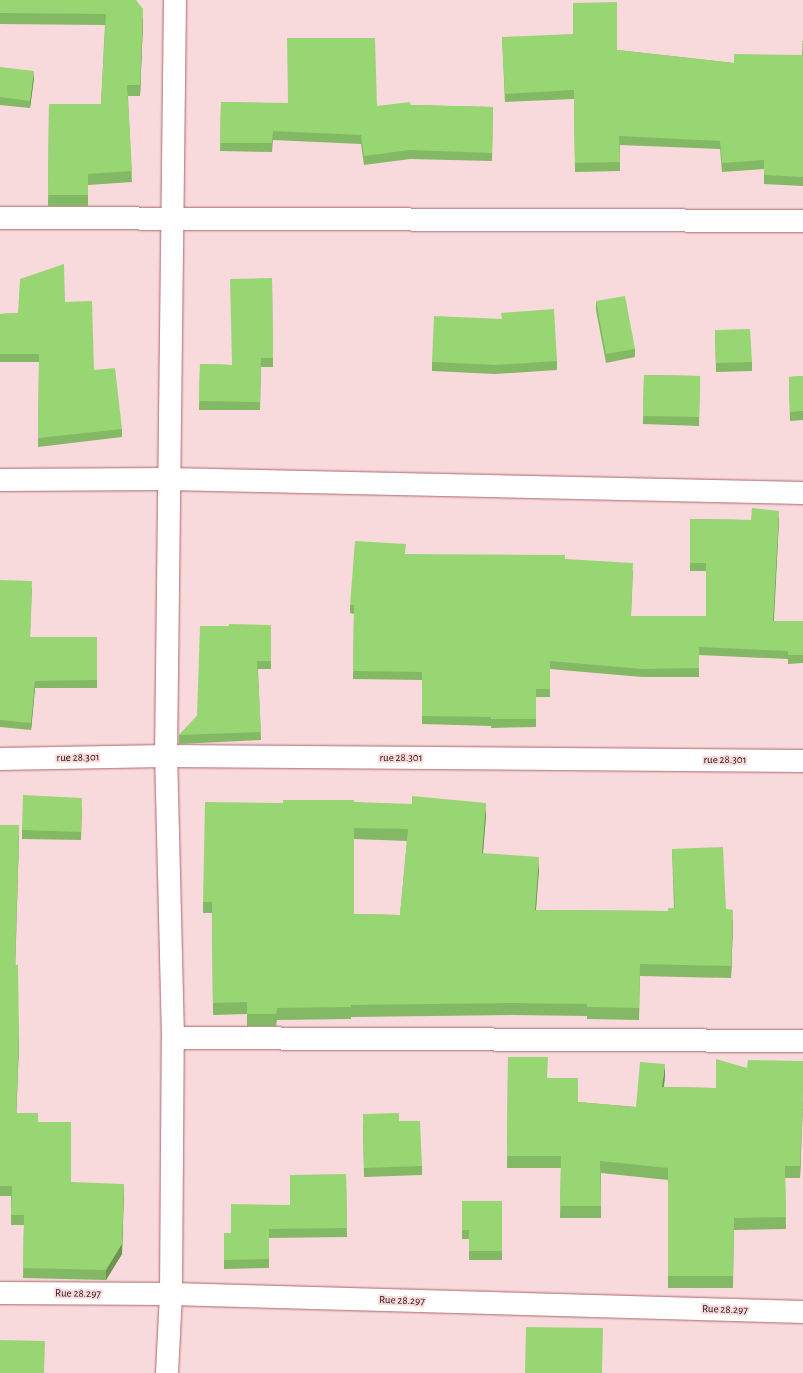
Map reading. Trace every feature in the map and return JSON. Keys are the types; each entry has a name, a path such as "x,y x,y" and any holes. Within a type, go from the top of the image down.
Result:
{"street":[{"path":"167,1373 171,1294 173,1038 166,756 168,479 174,218 175,0"},
{"path":"0,218 803,221"},
{"path":"0,480 168,479 803,493"},
{"name":"rue 28.301","path":"0,759 166,756 803,761"},
{"path":"173,1038 803,1041"},
{"name":"Rue 28.297","path":"0,1293 171,1294 803,1312"}],"building":[{"path":"0,0 136,0 143,9 140,85 127,85 132,171 88,174 88,195 48,195 49,104 101,104 106,14 0,13"},
{"path":"617,2 617,50 734,63 734,54 803,55 803,177 764,175 764,160 722,163 720,141 619,136 620,162 575,163 574,90 505,94 502,37 573,34 573,3"},
{"path":"287,38 375,38 377,106 410,102 411,105 493,107 492,153 410,150 364,156 361,135 273,131 272,143 220,143 221,102 288,103"},
{"path":"0,67 34,71 30,101 0,97"},
{"path":"64,264 65,302 92,301 94,370 115,368 122,429 38,438 39,354 0,354 0,314 18,313 20,279"},
{"path":"272,278 273,358 261,358 260,402 199,401 200,364 232,365 230,279"},
{"path":"625,296 635,349 606,354 596,301"},
{"path":"554,309 557,361 495,365 432,362 434,316 502,319 501,313"},
{"path":"750,329 752,362 716,363 715,330"},
{"path":"644,375 700,376 699,417 643,416"},
{"path":"803,376 803,411 790,412 789,377"},
{"path":"752,508 779,511 773,621 803,621 803,655 788,655 788,651 699,647 699,668 642,669 550,661 550,689 536,689 536,719 422,716 422,672 353,671 354,605 350,605 355,541 406,544 405,554 565,555 565,559 633,563 631,616 706,616 706,563 690,563 690,519 751,520"},
{"path":"0,580 32,581 30,637 97,637 97,680 35,681 31,723 0,720"},
{"path":"229,624 271,625 271,661 257,661 261,732 179,735 197,716 200,626 229,626"},
{"path":"23,795 82,798 81,832 22,830"},
{"path":"412,796 486,803 482,853 539,857 535,910 668,911 668,908 675,908 672,849 723,847 726,909 733,910 731,966 640,964 639,1008 587,1007 587,1004 512,1003 351,1005 351,1007 277,1008 276,1014 247,1014 247,1002 213,1003 212,902 203,902 205,802 283,803 283,800 354,800 354,802 412,804","holes":["354,828 408,829 400,915 354,914"]},
{"path":"0,825 19,825 15,965 18,965 19,1032 16,1113 38,1113 38,1122 71,1122 71,1182 124,1184 122,1244 106,1270 23,1268 24,1215 11,1215 12,1186 0,1186"},
{"path":"508,1057 548,1057 547,1078 578,1078 578,1102 636,1107 640,1062 665,1064 662,1087 716,1088 716,1059 747,1068 748,1060 803,1061 800,1166 785,1166 786,1217 734,1218 733,1276 668,1276 668,1168 600,1161 601,1206 560,1206 561,1156 507,1156"},
{"path":"399,1113 399,1121 420,1121 422,1166 364,1168 363,1114"},
{"path":"346,1174 347,1228 269,1229 269,1259 224,1260 224,1233 231,1233 231,1204 290,1205 290,1175"},
{"path":"462,1201 502,1201 502,1251 469,1251 469,1230 462,1230"},
{"path":"526,1327 603,1328 602,1373 525,1373"},
{"path":"0,1340 45,1341 44,1373 0,1373"}]}
